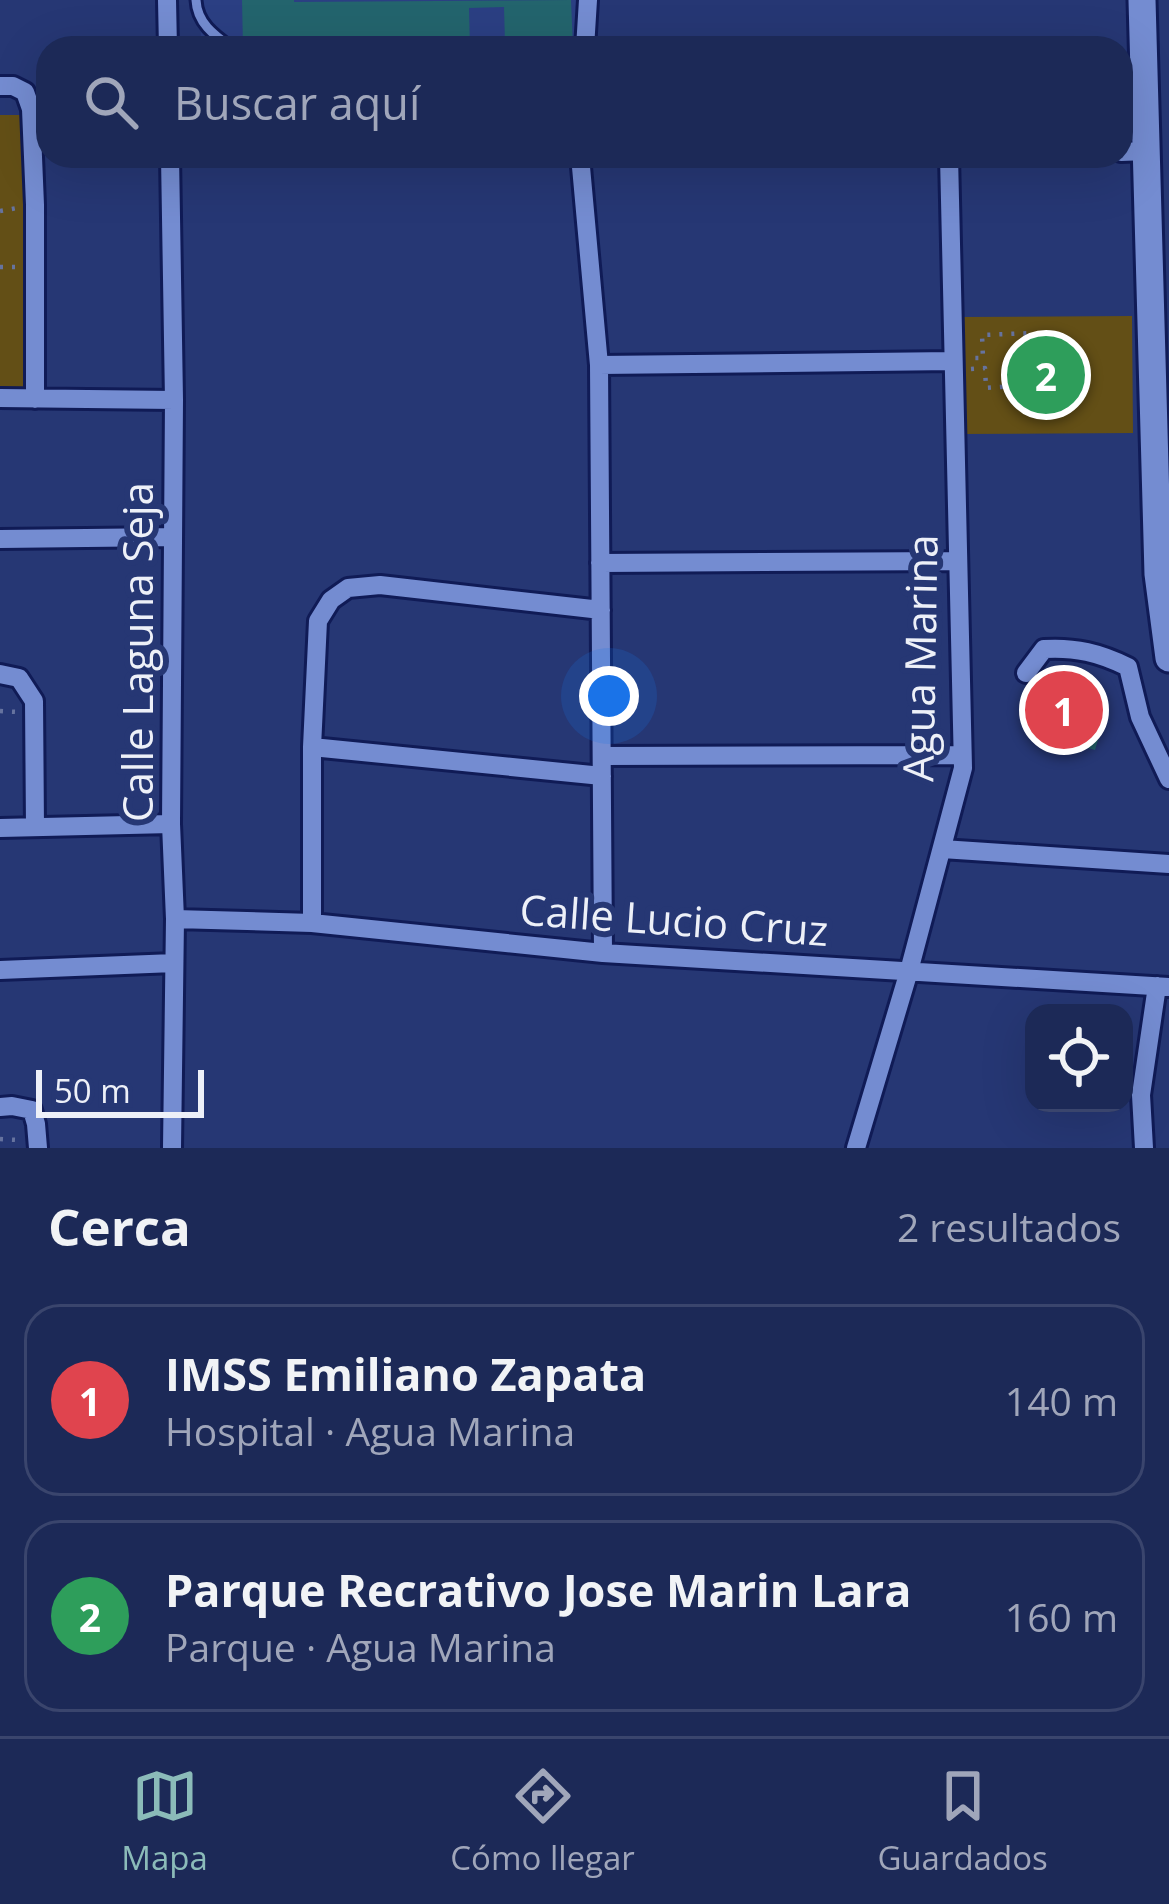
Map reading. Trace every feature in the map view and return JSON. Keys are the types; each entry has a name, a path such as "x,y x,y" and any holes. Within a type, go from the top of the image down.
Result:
{"main road":[{"path":"1142,0 1156,48 1133,151 1169,658"}],"street":[{"path":"167,0 168,36"},
{"path":"586,36 587,0"},
{"path":"0,86 26,92 31,109 35,399"},
{"name":"Calle Laguna Seja","path":"170,168 172,1148"},
{"path":"581,168 599,365 603,953"},
{"name":"Agua Marina","path":"856,1148 963,769 948,168"},
{"path":"599,365 953,363"},
{"path":"0,398 174,400"},
{"path":"0,539 172,537"},
{"path":"601,563 958,561"},
{"path":"312,923 318,621 331,600 348,587 380,585 601,610"},
{"path":"1027,673 1044,649 1070,647 1128,667 1141,717 1169,779"},
{"path":"0,674 19,678 34,701 35,827"},
{"path":"312,747 602,766 962,755"},
{"path":"0,828 171,824"},
{"path":"942,849 1169,864"},
{"name":"Calle Lucio Cruz","path":"175,919 312,923 603,953 1163,986"},
{"path":"0,970 174,963"},
{"path":"1144,1148 1141,1095 1163,986"},
{"path":"0,1107 32,1110 38,1148"}],"lane":[{"path":"196,0 196,12 216,36"}],"path":[{"path":"1034,333 1037,384 986,388 985,368 953,363 983,358 982,334 1034,333"}],"shaded area":[{"path":"200,0 585,0 586,36 201,36"},
{"path":"0,115 36,115 42,387 0,394"},
{"path":"1132,316 1133,433 961,434 960,317"}],"building":[{"path":"242,0 571,0 572,36 505,36 504,7 469,8 470,36 243,36"},
{"path":"1060,672 1100,683 1091,716 1104,720 1095,750 1030,732 1039,701 1051,704"}],"place":[{"name":"Parque Recrativo Jose Marin Lara","path":"1046,375"},
{"name":"IMSS Emiliano Zapata","path":"1064,710"}]}
